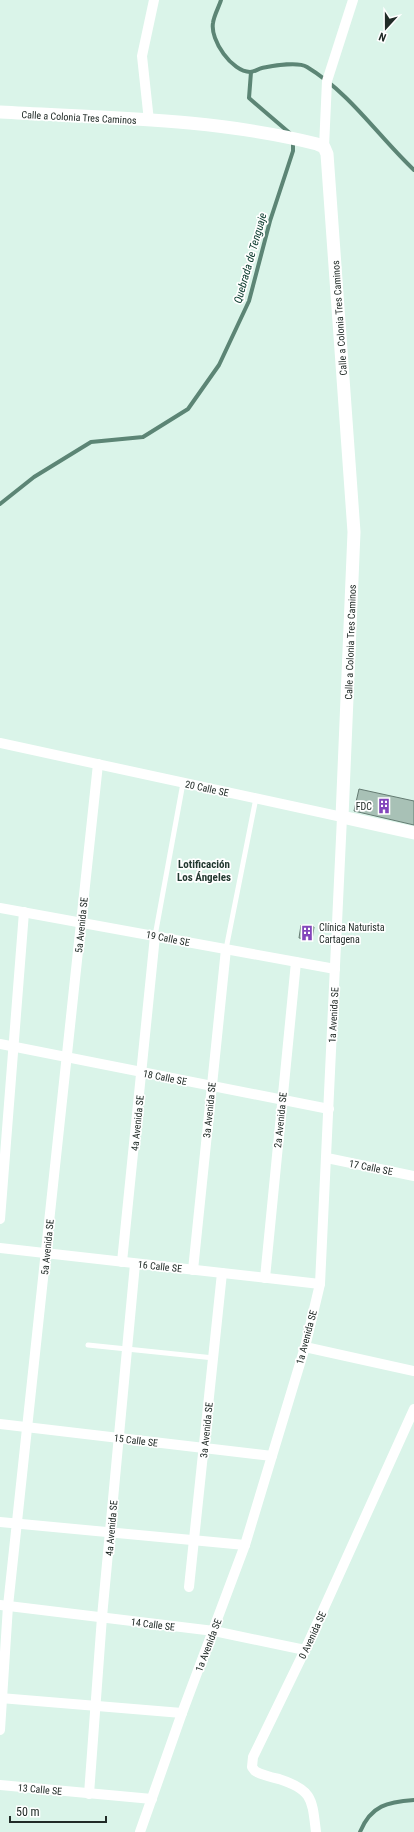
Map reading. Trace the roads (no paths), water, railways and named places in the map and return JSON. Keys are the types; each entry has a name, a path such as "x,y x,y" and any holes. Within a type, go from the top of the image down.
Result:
{"street":[{"path":"149,121 142,56 154,0"},
{"path":"324,147 327,81 354,0"},
{"name":"Calle a Colonia Tres Caminos","path":"0,112 149,121 264,132 305,141 324,147 327,154 354,532 342,817"},
{"name":"20 Calle SE","path":"0,743 414,833"},
{"name":"5a Avenida SE","path":"0,1730 4,1605 18,1523 98,764"},
{"name":"1a Avenida SE","path":"140,1832 244,1545 305,1347 320,1284 328,1158 342,817"},
{"name":"19 Calle SE","path":"0,908 335,969"},
{"path":"0,1219 24,912"},
{"name":"4a Avenida SE","path":"122,1262 155,936"},
{"name":"3a Avenida SE","path":"193,1270 226,950"},
{"name":"2a Avenida SE","path":"265,1278 296,962"},
{"name":"18 Calle SE","path":"0,1044 329,1109"},
{"name":"17 Calle SE","path":"328,1158 414,1176"},
{"name":"16 Calle SE","path":"0,1248 320,1284"},
{"name":"4a Avenida SE","path":"89,1794 102,1617 135,1264"},
{"name":"3a Avenida SE","path":"189,1587 222,1273"},
{"path":"305,1347 414,1371"},
{"name":"0 Avenida SE","path":"316,1832 312,1804 304,1790 294,1784 260,1774 255,1771 252,1762 305,1650 414,1409"},
{"name":"15 Calle SE","path":"0,1424 272,1456"},
{"path":"0,1522 244,1545"},
{"name":"14 Calle SE","path":"4,1605 214,1631 305,1650"},
{"path":"2,1698 182,1713"},
{"name":"13 Calle SE","path":"0,1785 152,1799"}],"lane":[{"path":"155,936 183,783"},
{"path":"226,950 256,798"},
{"path":"88,1345 214,1358"}],"waterway":[{"path":"221,0 215,14 213,30 219,46 236,67 243,71 250,72 262,68 285,64 297,64 307,67 337,89 414,170"},
{"name":"Quebrada de Tenguaje","path":"251,72 249,98 292,135"},
{"name":"Quebrada de Tenguaje","path":"0,504 34,477 91,442 143,437 188,409 219,365 249,301 270,221 293,151 293,141"},
{"path":"360,1832 369,1816 381,1807 396,1802 414,1800"}],"place":[{"name":"FDC","path":"384,806"},
{"name":"Clínica Naturista Cartagena","path":"307,933"}],"district":[{"name":"Lotificación Los Ángeles","path":"204,870"}]}
